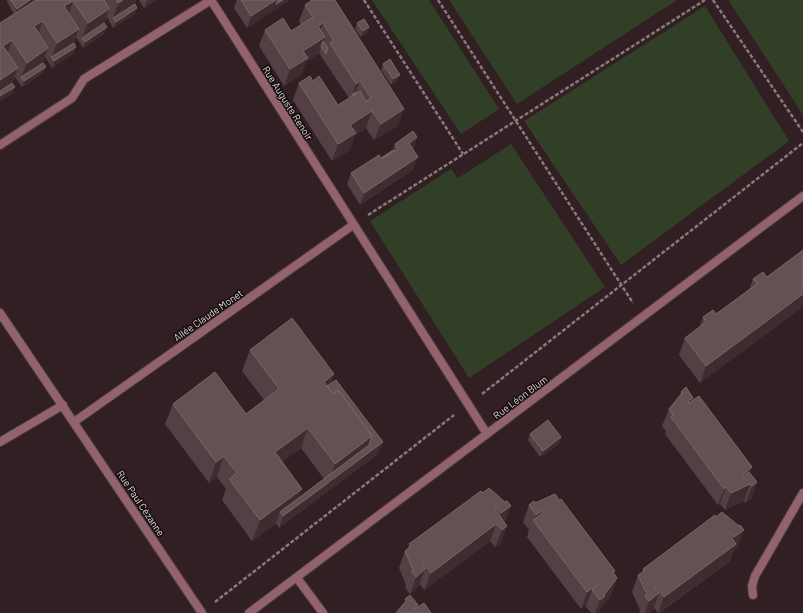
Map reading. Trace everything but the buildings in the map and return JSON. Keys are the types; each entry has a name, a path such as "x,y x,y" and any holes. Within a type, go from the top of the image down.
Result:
{"street":[{"name":"Rue Auguste Renoir","path":"0,145 72,98 84,79 211,0 487,434"},
{"name":"Rue Léon Blum","path":"250,613 803,196"},
{"name":"Allée Claude Monet","path":"74,422 353,224"},
{"name":"Rue Paul Cézanne","path":"0,313 202,613"},
{"path":"0,442 63,405"},
{"path":"752,595 752,586 755,576 803,492"},
{"path":"297,578 323,613"}],"path":[{"path":"364,0 464,154"},
{"path":"438,0 642,317"},
{"path":"353,224 705,0"},
{"path":"714,0 803,132"},
{"path":"202,613 803,143"}],"green space":[{"path":"372,0 429,0 499,109 461,134"},
{"path":"449,0 677,0 517,104"},
{"path":"803,0 803,115 729,1"},
{"path":"705,6 789,141 621,265 524,121"},
{"path":"511,144 605,287 469,378 370,221 451,169 458,178"}]}
